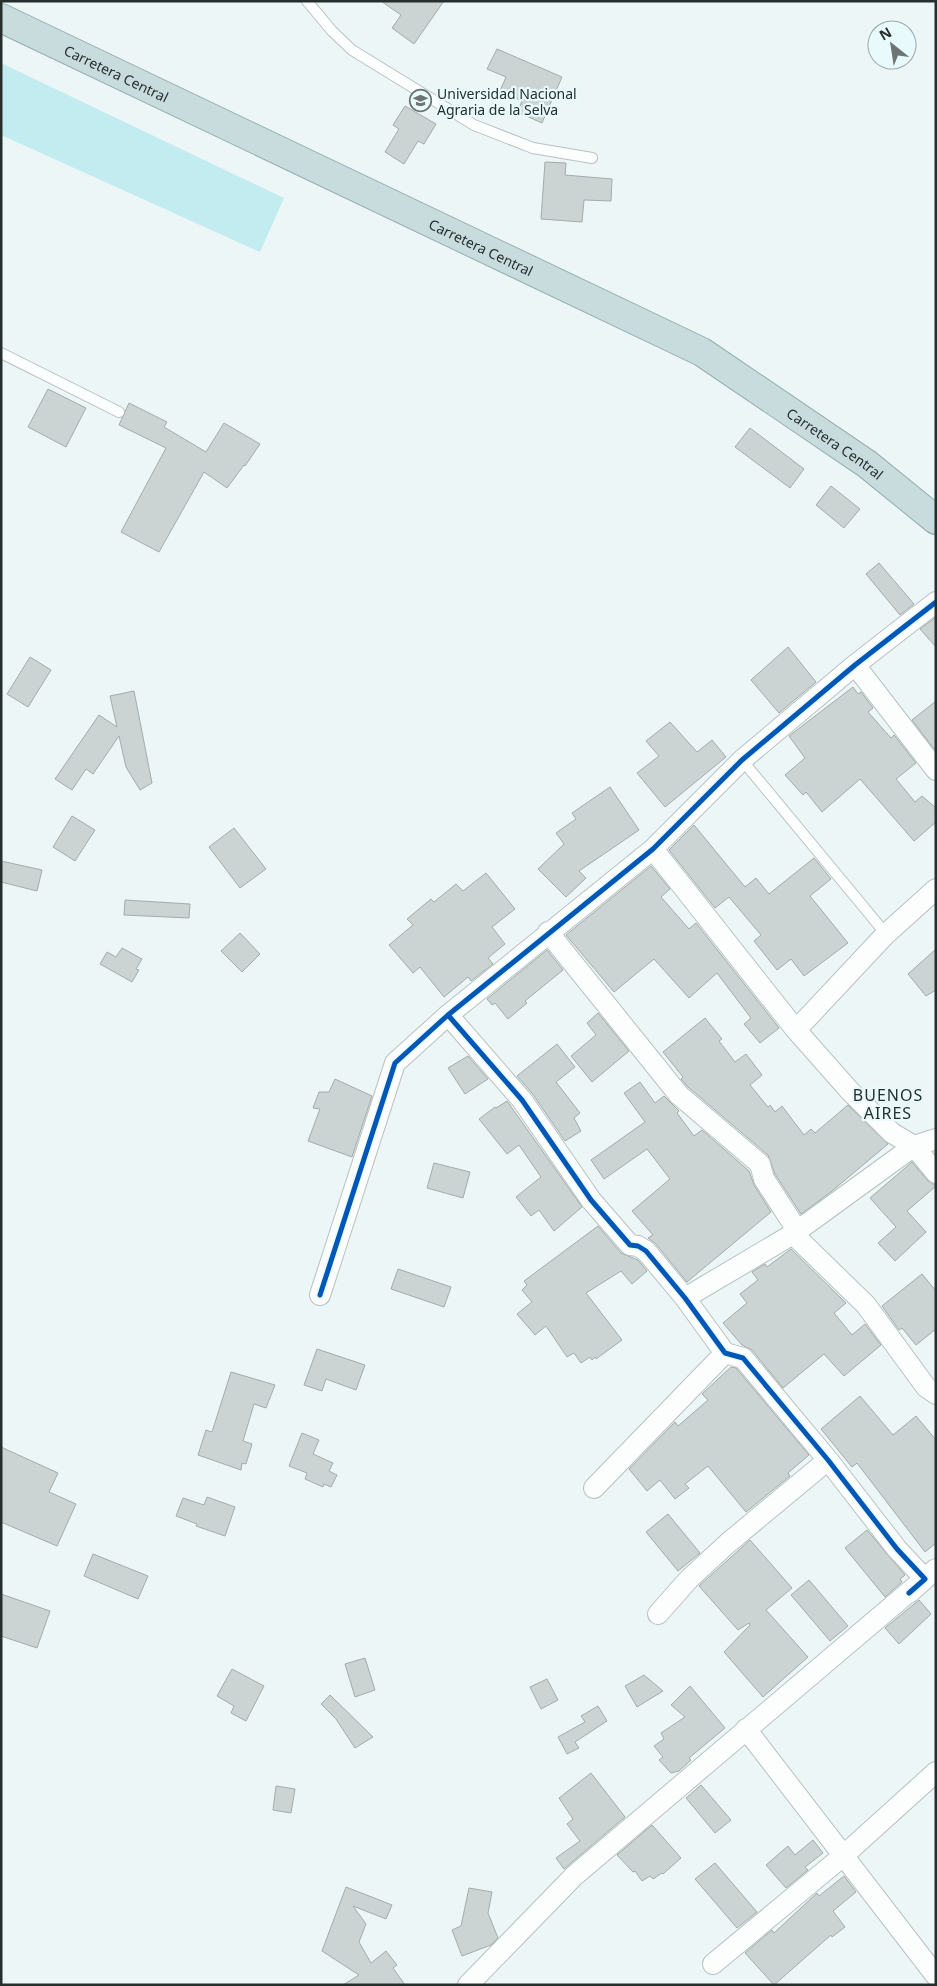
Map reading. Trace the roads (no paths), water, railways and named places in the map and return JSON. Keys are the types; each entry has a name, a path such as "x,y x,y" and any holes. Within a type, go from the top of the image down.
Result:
{"highway":[{"name":"Carretera Central","path":"1,18 702,352 867,464 936,520"}],"street":[{"path":"320,1295 395,1063 448,1015 548,932 653,849 742,760 855,665 936,602"},
{"path":"855,665 936,770"},
{"path":"653,849 796,1030 849,1090 892,1133 914,1146 936,1173"},
{"path":"796,1030 886,934 936,890"},
{"path":"548,932 678,1095 760,1164 764,1179 795,1227 793,1234"},
{"path":"448,1015 522,1100 591,1200 630,1245 638,1246 646,1251 685,1298 724,1353 743,1358 828,1460 897,1549 930,1574 574,1876 468,1985"},
{"path":"685,1298 793,1234 914,1146 936,1139"},
{"path":"793,1234 866,1305 926,1387 936,1394"},
{"path":"594,1488 724,1353"},
{"path":"658,1614 689,1578 828,1460"},
{"path":"746,1729 936,1976"},
{"path":"713,1964 843,1856 936,1772"}],"lane":[{"path":"307,1 332,31 352,50 474,125 533,148 592,158"},
{"path":"1,353 119,412"},
{"path":"742,760 886,934"}],"place":[{"name":"Universidad Nacional Agraria de la Selva","path":"421,101"}],"district":[{"name":"BUENOS AIRES","path":"888,1104"}]}
